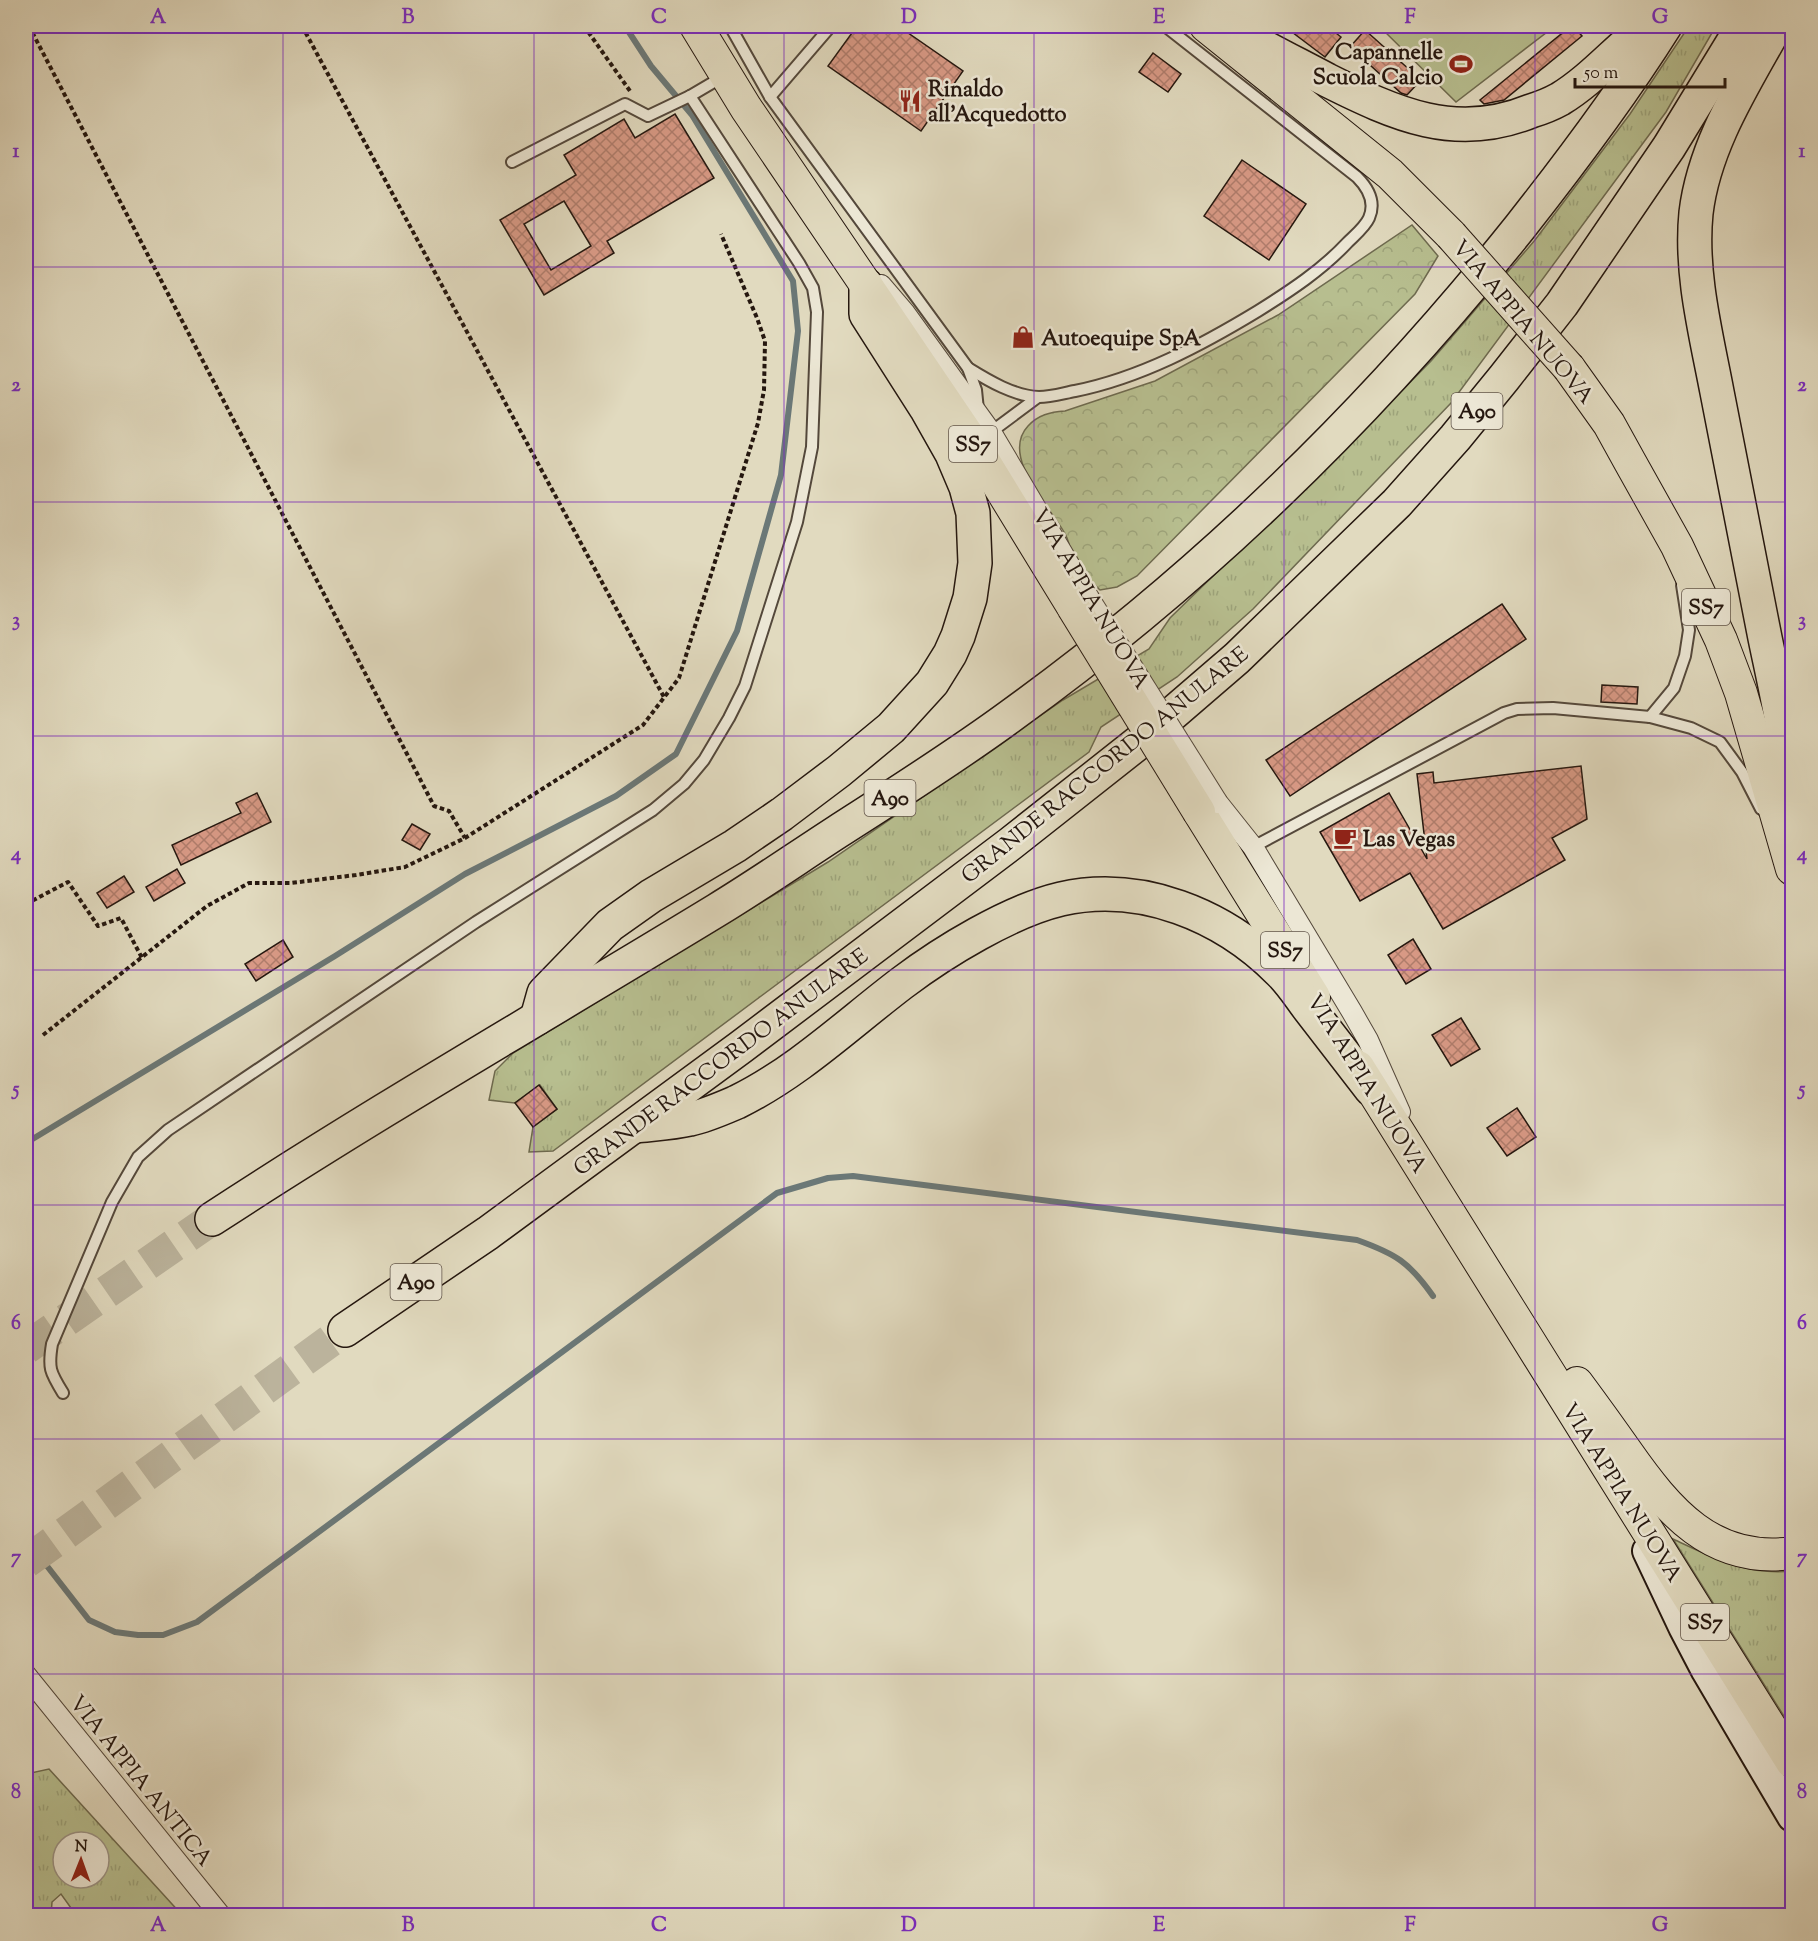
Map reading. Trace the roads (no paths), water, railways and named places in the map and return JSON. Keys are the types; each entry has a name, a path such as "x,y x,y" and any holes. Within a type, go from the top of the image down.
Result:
{"highway":[{"path":"1226,26 1387,109 1423,120 1467,125 1503,121 1552,103 1579,86 1648,26"},
{"name":"A90","path":"212,1220 327,1145 721,908 1015,714 1108,641 1188,575 1250,519 1400,369 1453,308 1575,157 1631,80 1665,26"},
{"name":"GRANDE RACCORDO ANULARE","path":"345,1330 488,1233 635,1126 1010,844 1143,738 1237,658 1361,539 1455,438 1562,304 1669,147 1743,26"},
{"path":"1776,26 1718,134 1710,157 1696,211 1695,263 1713,370 1785,742 1792,813"},
{"path":"537,1018 544,993 610,925 651,896 735,846 839,771 891,728 932,683 950,654 970,598 975,563 973,513 966,487 952,454 926,408 866,314 866,285"},
{"path":"635,1126 691,1119 736,1102 794,1068 902,983 956,947 1025,910 1061,899 1094,895 1128,896 1168,904 1195,913 1237,936 1281,972 1371,1089"}],"main road":[{"name":"VIA APPIA NUOVA","path":"696,26 725,76 1081,602 1209,807 1371,1089 1792,1762"},
{"name":"VIA APPIA NUOVA","path":"1206,26 1383,167 1419,201 1569,368 1609,424 1677,546 1721,640 1737,682 1792,870"},
{"path":"1476,1256 1556,1352 1649,1484 1670,1508 1705,1536 1730,1548 1761,1554 1792,1553"}],"street":[{"name":"VIA APPIA NUOVA","path":"819,216 905,313 992,432 1081,602"},
{"name":"VIA APPIA NUOVA","path":"1209,807 1252,847 1362,1029 1436,1190"},
{"path":"1616,1483 1694,1649 1792,1817"},
{"name":"VIA APPIA ANTICA","path":"26,1675 221,1916"}],"lane":[{"path":"730,26 770,97 968,368 976,390 978,413"},
{"path":"770,97 831,26"},
{"path":"968,368 1002,387 1038,397 1108,383 1169,359 1218,335 1273,301 1324,266 1369,218 1371,200 1364,184 1357,177 1165,26"},
{"path":"512,162 625,104 648,116 725,76"},
{"path":"63,1393 52,1375 50,1361 52,1344 112,1202 138,1157 168,1130 456,935 653,810 684,784 704,760 745,687 797,522 812,447 817,312 813,288 799,263 690,96"},
{"path":"992,432 1038,397"},
{"path":"1650,717 1674,688 1689,630 1677,546"},
{"path":"1252,847 1504,713 1517,709 1553,708 1650,717 1690,728 1720,742 1742,772 1792,870"}],"waterway":[{"path":"26,1143 335,956 465,874 616,796 676,754 737,631 781,475 798,331 793,281 692,115 651,66 625,26"},
{"path":"26,1539 89,1620 115,1632 138,1635 163,1635 197,1622 777,1193 828,1178 853,1176 1357,1240 1401,1260 1433,1296"}],"tunnel":[{"path":"26,1348 212,1219"},
{"path":"26,1562 345,1330"}],"place":[{"name":"Capannelle Scuola Calcio","path":"1461,64"},
{"name":"Rinaldo all'Acquedotto","path":"910,101"},
{"name":"Autoequipe SpA","path":"1023,337"},
{"name":"Las Vegas","path":"1345,838"}]}
